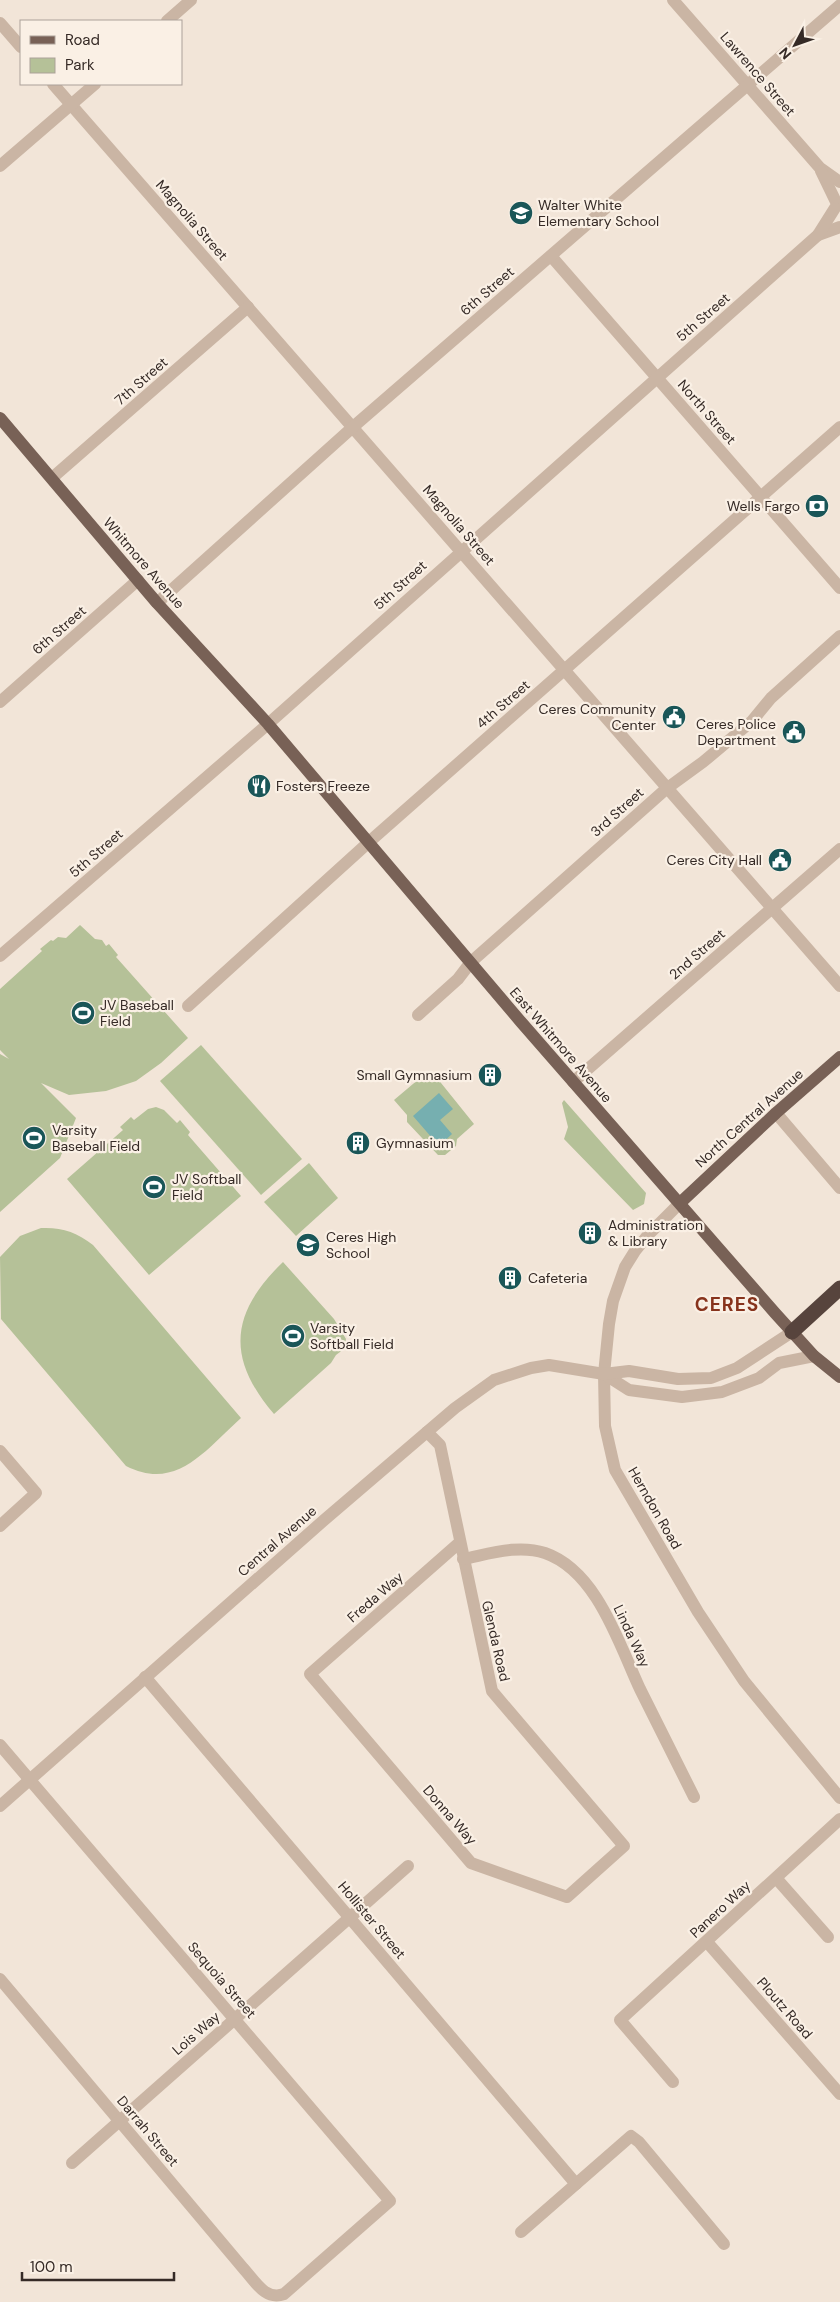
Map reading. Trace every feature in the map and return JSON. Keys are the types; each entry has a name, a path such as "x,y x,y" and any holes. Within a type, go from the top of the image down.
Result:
{"highway":[{"path":"792,1332 840,1288"}],"main road":[{"name":"Whitmore Avenue","path":"0,418 158,603 268,724"},
{"name":"East Whitmore Avenue","path":"268,724 573,1082 792,1332 814,1356 840,1377"},
{"name":"North Central Avenue","path":"680,1203 776,1113 840,1057"}],"street":[{"path":"168,20 191,0"},
{"name":"Lawrence Street","path":"673,0 820,168 840,182"},
{"name":"6th Street","path":"158,603 354,427 840,6"},
{"path":"0,23 20,46"},
{"name":"Magnolia Street","path":"54,85 462,550 563,670 840,986"},
{"path":"0,166 94,85"},
{"name":"Lawrence Street","path":"820,168 838,205"},
{"name":"5th Street","path":"0,956 268,724 818,235 838,205"},
{"name":"5th Street","path":"818,235 840,227"},
{"name":"North Street","path":"551,256 840,588"},
{"name":"7th Street","path":"52,478 248,307"},
{"name":"4th Street","path":"188,1006 368,842 840,427"},
{"name":"6th Street","path":"0,702 138,580"},
{"name":"3rd Street","path":"418,1015 458,979 471,962 666,788 704,762 752,721 771,698 840,636"},
{"name":"2nd Street","path":"573,1082 840,849"},
{"path":"776,1113 840,1188"},
{"name":"Herndon Road","path":"680,1203 648,1235 626,1267 619,1283 609,1324 604,1374 605,1426 615,1470 698,1612 744,1681 840,1798"},
{"path":"604,1374 629,1371 678,1380 711,1378 737,1368 792,1332"},
{"path":"604,1374 629,1390 682,1397 722,1392 759,1378 779,1363 814,1356"},
{"name":"Central Avenue","path":"0,1806 145,1677 427,1432 483,1386 512,1373 549,1365 604,1374"},
{"name":"Glenda Road","path":"427,1432 440,1445 492,1691 624,1846"},
{"path":"0,1451 36,1493 0,1526"},
{"name":"Freda Way","path":"310,1674 459,1542"},
{"name":"Linda Way","path":"463,1559 514,1549 534,1550 558,1559 572,1571 606,1611 640,1687 694,1797"},
{"name":"Donna Way","path":"310,1674 472,1862 567,1897 624,1846"},
{"name":"Hollister Street","path":"145,1677 576,2184"},
{"name":"Sequoia Street","path":"0,1745 390,2201 284,2294 276,2297"},
{"name":"Panero Way","path":"673,2082 620,2020 840,1819"},
{"name":"Lois Way","path":"72,2163 408,1866"},
{"path":"776,1878 828,1937"},
{"name":"Ploutz Road","path":"707,1942 840,2094"},
{"name":"Darrah Street","path":"0,1979 243,2268 268,2295 276,2297"},
{"path":"521,2232 631,2136 639,2142 724,2244"}],"green space":[{"name":"JV Baseball Field","path":"80,925 95,939 102,940 106,946 109,944 118,955 116,957 188,1038 161,1063 136,1081 106,1091 69,1095 41,1083 76,1118 60,1158 0,1212 0,1054 9,1059 0,1050 0,989 42,951 40,949 51,940 53,941 58,937 66,938"},
{"path":"201,1045 302,1159 261,1195 160,1081"},
{"path":"426,1073 433,1073 474,1124 457,1139 456,1146 445,1155 438,1155 407,1122 407,1115 394,1100"},
{"path":"564,1100 646,1193 644,1204 633,1210 564,1139 568,1127 562,1103"},
{"name":"JV Softball Field","path":"156,1107 164,1110 177,1123 180,1120 190,1132 188,1135 241,1196 149,1275 67,1179 123,1130 120,1127 131,1117 134,1120 148,1109"},
{"path":"309,1163 338,1198 296,1236 264,1202"},
{"path":"41,1228 55,1228 68,1231 93,1245 241,1418 203,1454 190,1463 176,1470 161,1474 144,1473 126,1466 1,1319 0,1257 20,1236"},
{"name":"Varsity Softball Field","path":"283,1262 334,1319 346,1339 344,1349 336,1355 331,1363 274,1414 258,1393 248,1374 242,1355 241,1336 244,1318 252,1299 265,1281"}],"water":[{"path":"439,1093 453,1109 440,1120 452,1134 439,1146 413,1116"}],"place":[{"name":"Walter White Elementary School","path":"521,213"},
{"name":"Wells Fargo","path":"817,506"},
{"name":"Ceres Community Center","path":"674,717"},
{"name":"Ceres Police Department","path":"794,732"},
{"name":"Fosters Freeze","path":"259,786"},
{"name":"Ceres City Hall","path":"780,860"},
{"name":"JV Baseball Field","path":"83,1013"},
{"name":"Small Gymnasium","path":"490,1075"},
{"name":"Varsity Baseball Field","path":"34,1138"},
{"name":"Gymnasium","path":"358,1143"},
{"name":"JV Softball Field","path":"154,1187"},
{"name":"Administration & Library","path":"590,1233"},
{"name":"Ceres High School","path":"308,1245"},
{"name":"Cafeteria","path":"510,1278"},
{"name":"Varsity Softball Field","path":"293,1336"}],"district":[{"name":"CERES","path":"727,1304"}]}
